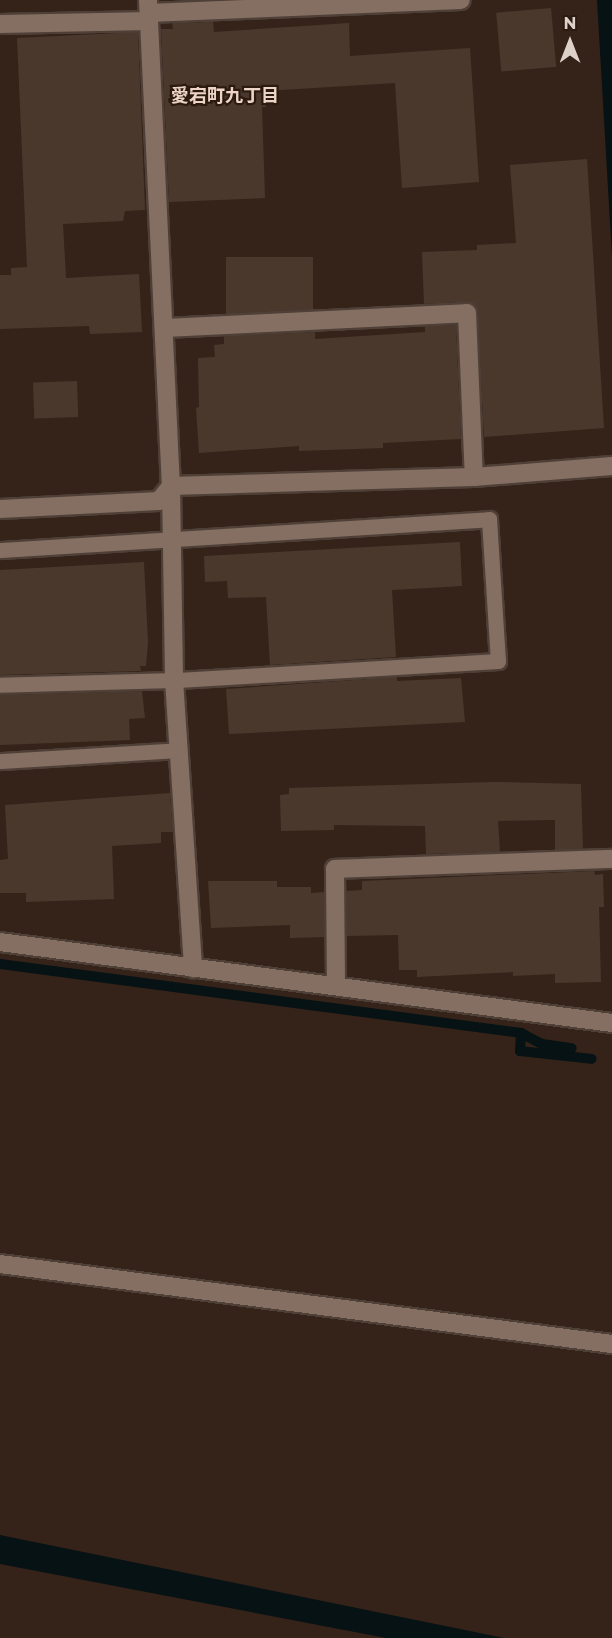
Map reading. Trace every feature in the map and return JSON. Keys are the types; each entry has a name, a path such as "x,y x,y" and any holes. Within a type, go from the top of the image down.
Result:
{"street":[{"path":"0,24 148,12 461,0"},
{"path":"148,12 171,486 174,680 193,968"},
{"path":"164,328 467,313 474,477"},
{"path":"0,509 159,501 171,486 474,477 612,466"},
{"path":"336,986 335,869 612,859"},
{"path":"0,942 612,1023"},
{"path":"0,1264 612,1344"}],"lane":[{"path":"0,550 489,519 498,661 174,680 0,685"},
{"path":"0,761 179,750"}],"shaded area":[{"path":"597,0 612,0 612,257"},
{"path":"0,1535 504,1638 386,1638 0,1564"}],"building":[{"path":"551,8 556,67 501,72 496,13"},
{"path":"213,22 214,32 349,23 350,56 470,48 479,182 402,188 395,83 265,91 266,107 262,107 265,198 169,202 161,29 173,29 172,23"},
{"path":"138,32 145,210 125,211 123,221 63,224 66,278 139,274 142,332 90,334 89,326 0,329 0,275 11,275 11,268 27,267 17,38"},
{"path":"587,159 604,428 484,437 477,307 466,302 424,304 422,252 477,250 477,245 516,243 510,165"},
{"path":"226,257 313,257 313,314 226,314"},
{"path":"456,325 461,439 383,443 383,448 299,451 299,446 199,453 196,408 199,407 198,358 215,357 214,345 224,344 224,336 315,332 315,339 425,332 425,326"},
{"path":"77,381 78,417 34,419 33,383"},
{"path":"460,542 462,586 392,590 396,657 270,665 266,597 228,598 227,581 205,582 204,556"},
{"path":"144,562 148,642 146,666 140,666 141,671 0,675 0,570"},
{"path":"397,677 397,681 461,678 465,722 229,734 226,689"},
{"path":"142,691 145,718 129,719 130,740 0,745 0,695"},
{"path":"494,782 581,784 583,849 555,850 555,820 498,821 500,852 426,854 425,826 334,825 334,830 281,831 280,795 289,794 289,788"},
{"path":"170,793 173,832 161,832 161,843 112,846 114,899 26,902 26,893 0,893 0,860 8,859 5,805"},
{"path":"594,871 595,875 603,874 604,907 599,907 601,982 555,983 555,974 513,976 513,972 417,977 417,970 399,970 398,935 347,936 346,891 362,890 362,881"},
{"path":"208,881 277,881 277,887 311,887 311,893 324,892 324,937 290,938 290,925 211,928"}],"waterway":[{"path":"0,964 521,1033 520,1051 592,1059"},
{"path":"521,1033 542,1044 572,1048"}],"district":[{"name":"愛宕町九丁目","path":"225,96"}]}
